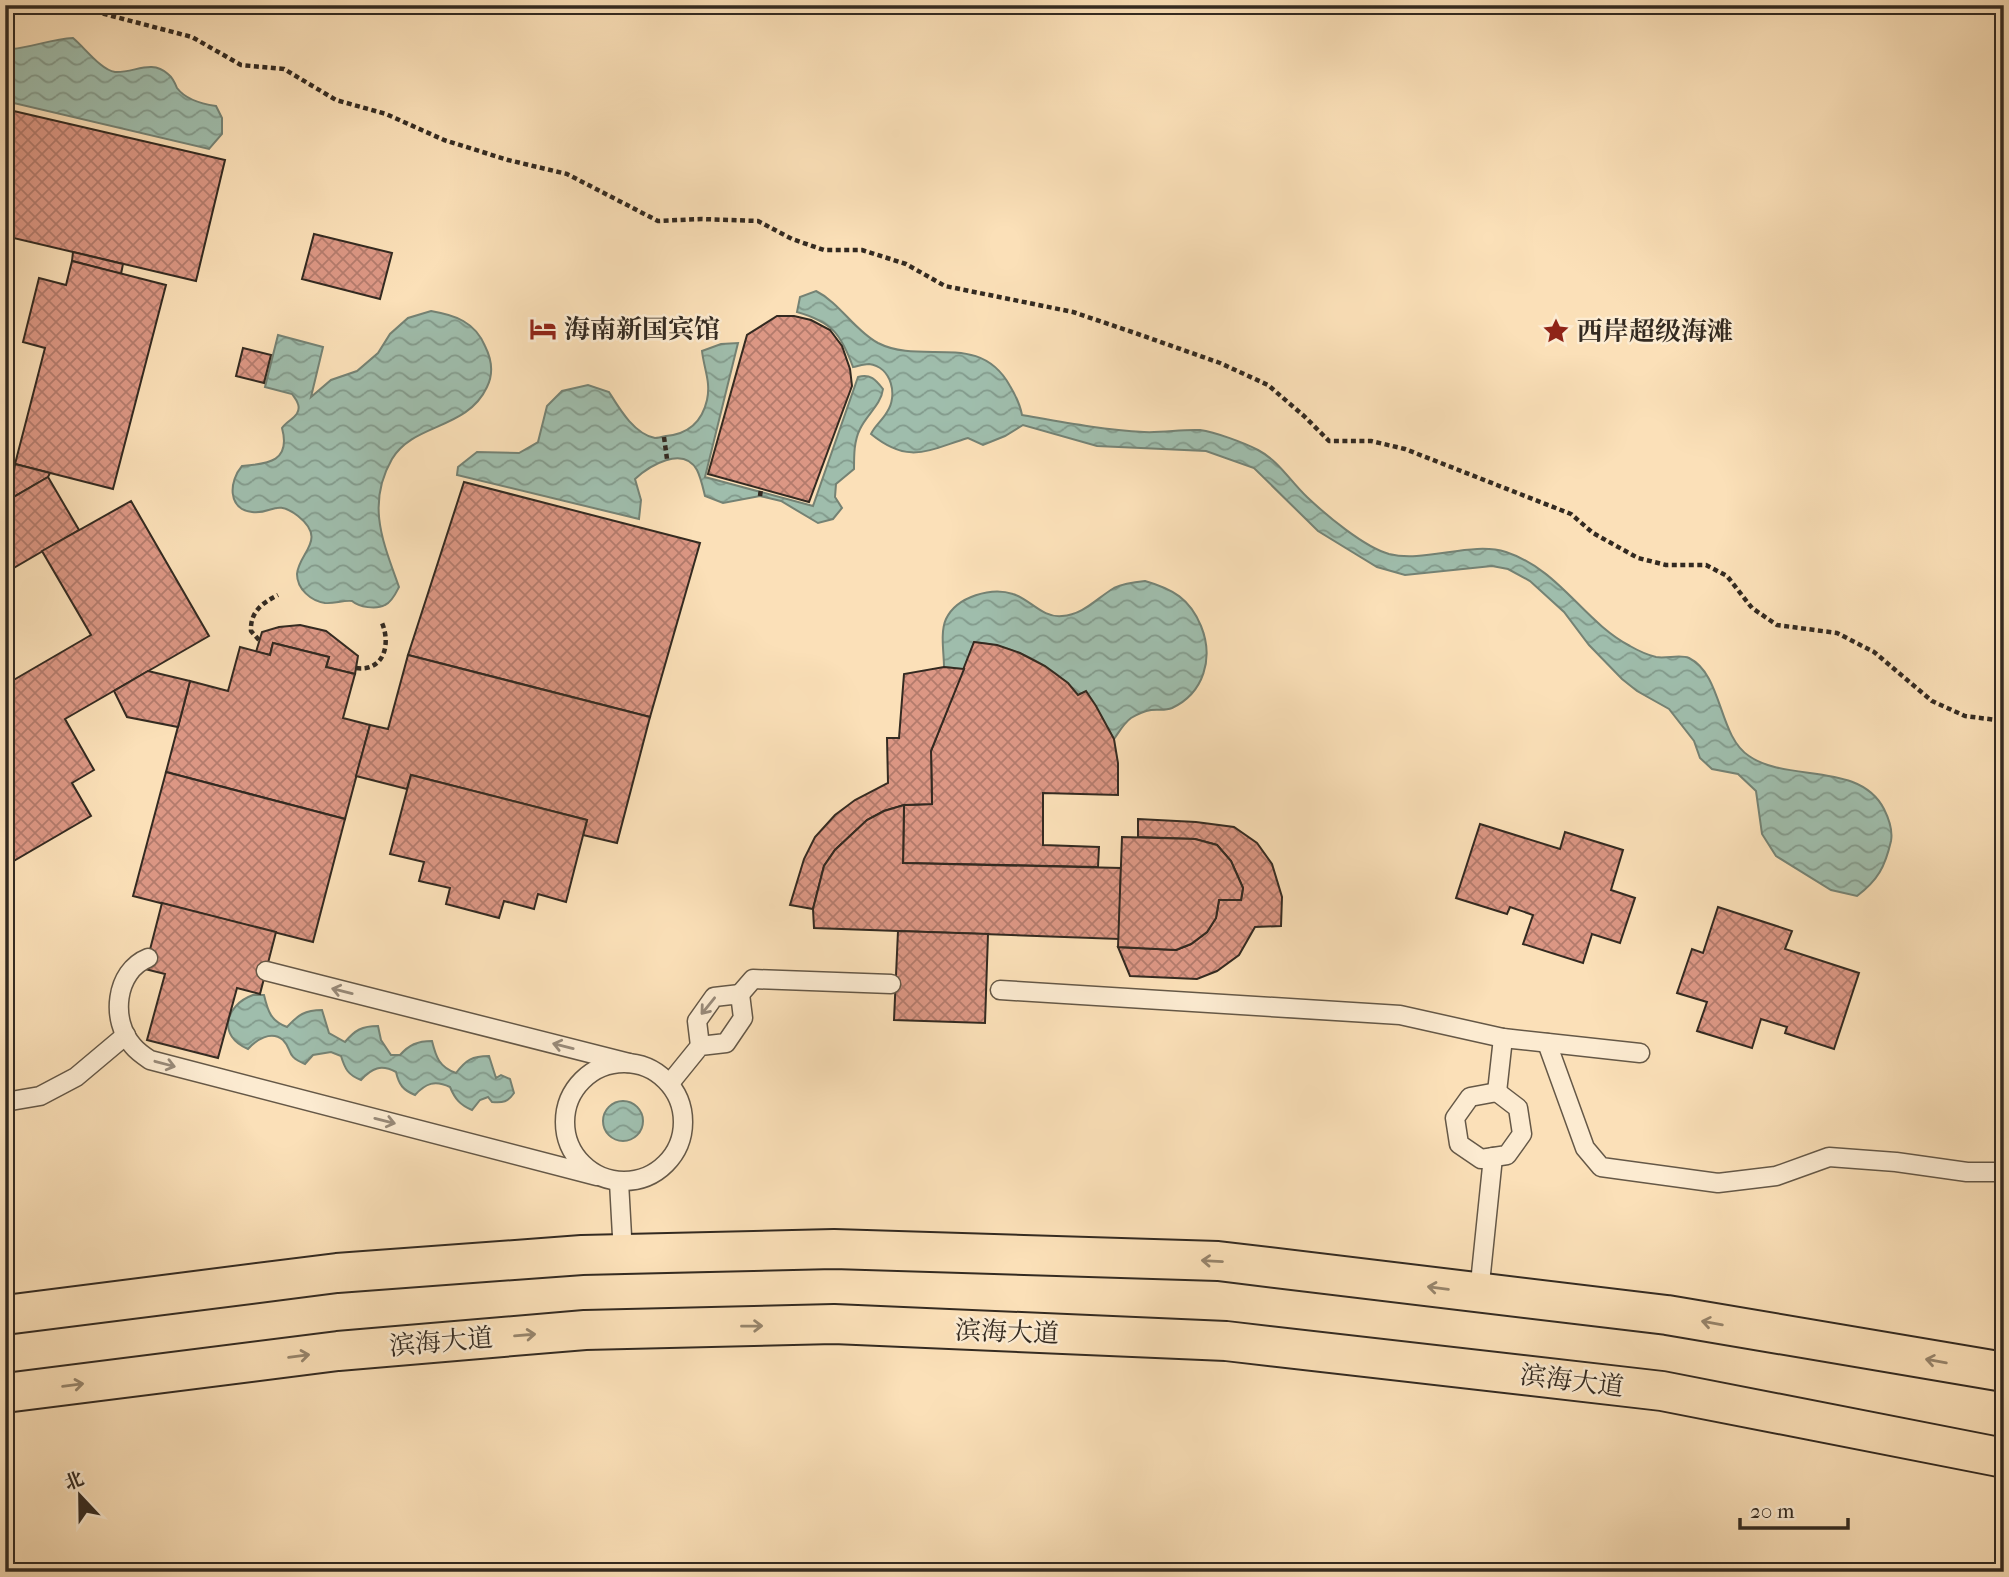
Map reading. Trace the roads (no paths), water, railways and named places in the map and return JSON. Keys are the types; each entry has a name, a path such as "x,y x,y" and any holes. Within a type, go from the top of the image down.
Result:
{"highway":[{"path":"5,1315 337,1273 582,1255 834,1249 1218,1261 1667,1315 2004,1372"},
{"name":"滨海大道","path":"5,1393 338,1351 585,1330 834,1324 1226,1341 1662,1391 2004,1458"}],"lane":[{"path":"148,958 139,961 124,980 118,1002 120,1025 132,1046 150,1060 619,1182 642,1179 663,1168 677,1149 684,1127 681,1104 670,1083 652,1069 266,971"},
{"path":"700,1046 697,1021 714,997 740,994 753,979 891,984"},
{"path":"1000,990 1400,1015 1503,1038 1640,1053"},
{"path":"670,1083 700,1046 726,1043 743,1018 740,994"},
{"path":"5,1102 40,1096 76,1077 126,1035"},
{"path":"1497,1092 1503,1038"},
{"path":"1547,1043 1585,1148 1601,1167 1718,1183 1776,1177 1829,1157 1896,1162 1967,1172 2004,1172"},
{"path":"597,1175 578,1161 567,1140 565,1117 571,1095 585,1077 606,1066 629,1063"},
{"path":"1497,1092 1518,1108 1522,1134 1507,1155 1481,1159 1459,1144 1455,1118 1470,1097 1497,1092"},
{"path":"1479,1293 1493,1157"},
{"path":"619,1182 623,1254"}],"water":[{"path":"73,38 98,63 115,72 149,67 162,70 171,77 185,96 216,106 222,118 222,134 209,149 5,101 5,44 12,49"},
{"path":"816,291 878,343 913,352 949,352 983,359 997,369 1010,386 1022,415 1129,431 1200,430 1214,433 1258,450 1278,465 1324,513 1357,538 1379,550 1389,554 1418,556 1492,549 1525,560 1557,583 1613,636 1656,657 1685,657 1700,666 1715,691 1731,735 1749,756 1783,769 1841,778 1858,784 1873,794 1884,809 1891,833 1889,850 1880,872 1857,896 1831,890 1776,856 1762,834 1756,791 1738,774 1712,769 1700,758 1694,741 1669,709 1622,679 1589,645 1564,612 1530,581 1508,569 1492,566 1405,575 1377,567 1318,531 1254,468 1206,451 1097,446 1023,425 983,445 968,438 930,450 908,452 884,444 871,434 890,405 892,391 888,376 877,366 869,364 853,367 834,331 819,320 797,312 800,297"},
{"path":"431,311 463,321 476,331 489,356 489,382 478,401 467,411 401,447 384,476 380,492 380,523 399,587 392,600 381,607 372,608 352,601 320,602 310,597 299,585 297,574 311,539 307,524 284,508 252,512 238,506 234,500 233,486 242,466 276,459 283,448 282,428 298,412 298,403 292,394 265,387 278,335 323,347 311,397 331,380 357,371 378,353 390,334 408,318"},
{"path":"738,343 705,477 813,506 858,377 869,377 883,389 880,400 858,434 854,469 836,484 835,497 842,508 833,519 818,523 781,501 760,496 723,503 705,496 697,470 691,463 675,458 657,464 635,479 641,500 639,519 457,475 458,467 477,452 519,453 538,442 547,406 562,391 588,385 609,392 628,420 647,436 656,438 681,433 698,421 705,408 708,381 702,351 721,344"},
{"path":"1145,581 1179,596 1192,609 1205,638 1206,662 1199,684 1183,701 1169,709 1149,711 1133,717 1114,739 1086,692 1078,695 1056,674 1018,652 974,642 964,669 944,667 944,624 951,611 966,599 985,593 1005,592 1019,596 1048,614 1062,616 1083,609 1118,586"},
{"path":"253,995 264,995 271,1015 287,1027 302,1014 322,1010 329,1033 345,1042 359,1030 378,1026 381,1040 391,1055 400,1055 410,1046 432,1041 439,1061 456,1073 470,1060 489,1056 496,1078 501,1075 510,1079 514,1093 502,1102 492,1102 488,1097 480,1100 472,1110 461,1104 450,1087 445,1085 431,1084 415,1095 402,1086 396,1072 386,1068 373,1070 361,1080 348,1071 341,1056 331,1052 313,1055 305,1064 290,1053 283,1040 278,1037 264,1037 248,1049 232,1036 228,1021 236,1006"},
{"path":"623,1101 637,1107 643,1121 637,1135 623,1141 609,1135 603,1121 609,1107"}],"place":[{"name":"海南新国宾馆","path":"543,329"},
{"name":"西岸超级海滩","path":"1556,331"}]}
